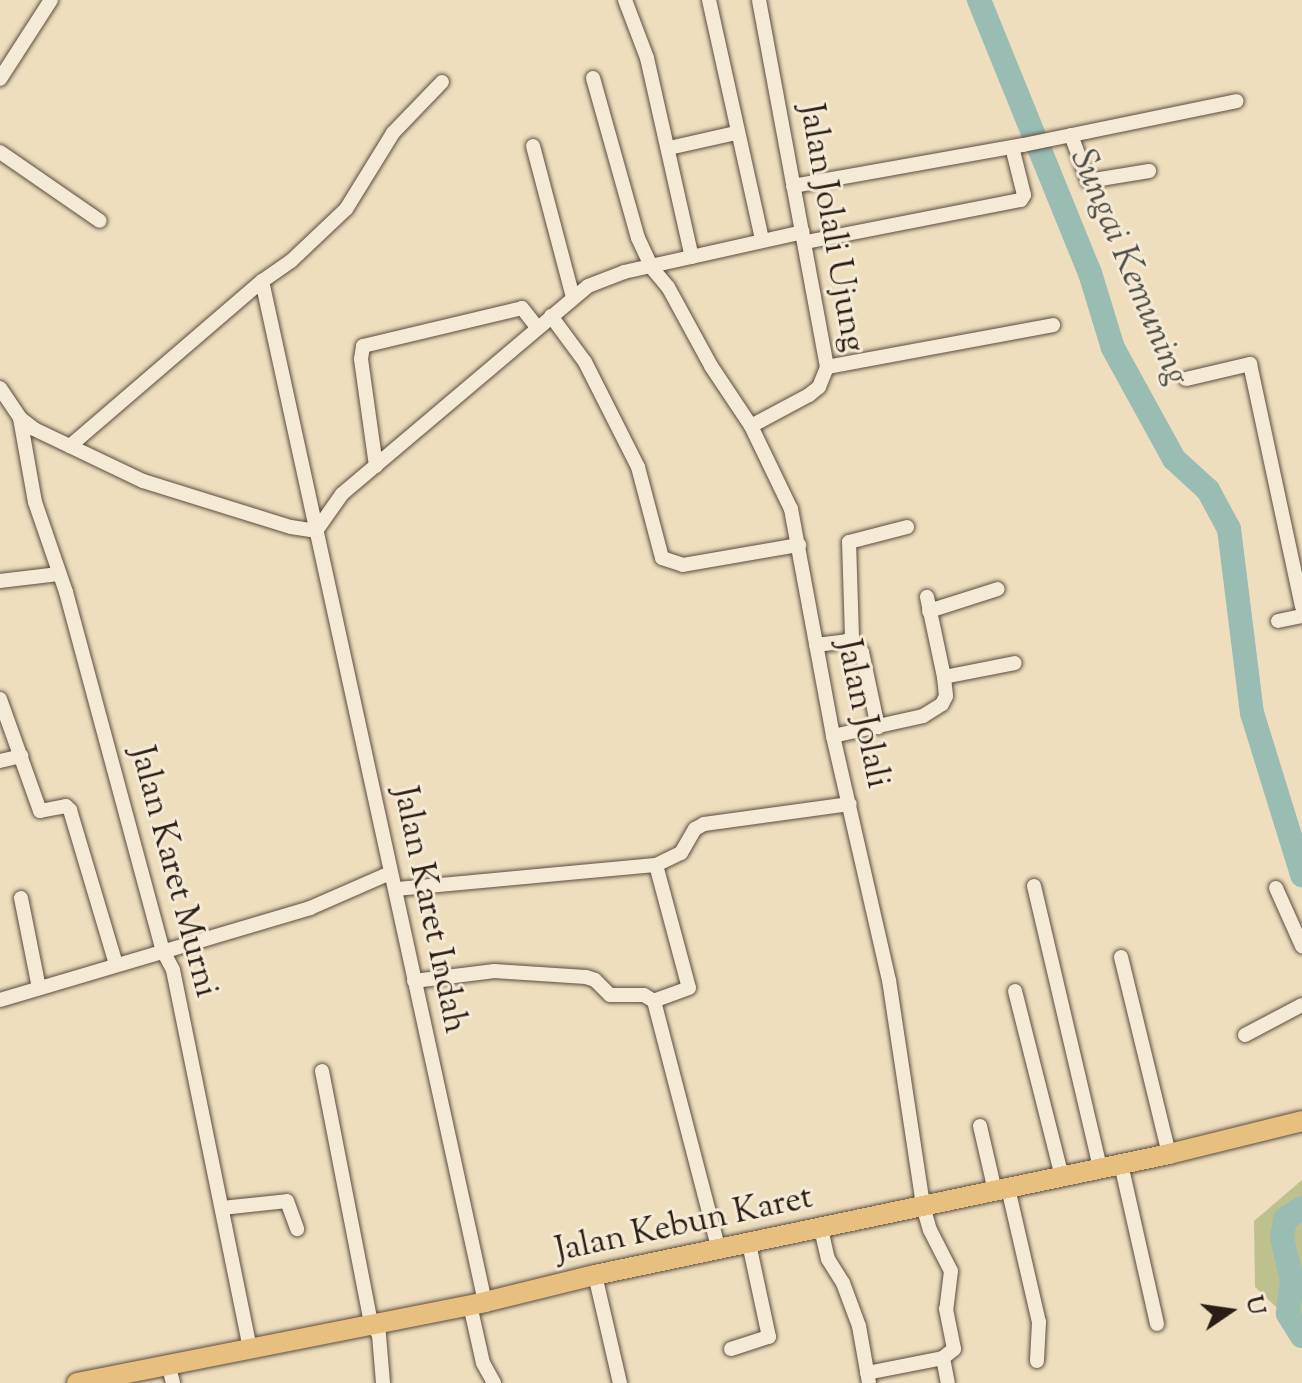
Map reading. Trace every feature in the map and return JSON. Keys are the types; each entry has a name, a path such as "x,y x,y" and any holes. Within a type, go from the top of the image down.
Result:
{"main road":[{"name":"Jalan Kebun Karet","path":"87,1382 171,1373 250,1347 477,1304 595,1275 1169,1154 1302,1121"}],"street":[{"path":"0,79 51,0"},
{"path":"625,0 647,58 692,257"},
{"path":"709,0 762,240"},
{"name":"Jalan Jolali Ujung","path":"751,426 809,395 819,387 827,367 759,0"},
{"name":"Jalan Jolali","path":"593,78 638,238 652,268 668,287 711,366 751,426 791,509 833,736 889,980 923,1206 930,1230 951,1271 946,1309 954,1349 943,1358"},
{"path":"70,446 262,281 291,261 346,209 393,133 442,82"},
{"path":"793,186 1018,146 1237,101"},
{"path":"669,148 736,133"},
{"path":"1071,135 1088,181 1149,171"},
{"path":"533,146 573,297"},
{"path":"0,388 20,418 34,429 143,481 291,527 316,531 342,494 573,297 607,277 762,240 805,237 1021,200 1024,195 1018,146"},
{"path":"0,152 100,221"},
{"name":"Jalan Karet Indah","path":"262,281 390,873 397,889 477,1304 483,1363 494,1383"},
{"path":"376,466 361,359 363,346 522,308 537,327"},
{"path":"551,316 585,362 638,467 659,552 665,561 683,565 799,545"},
{"path":"827,367 1053,325"},
{"path":"1186,379 1250,364 1302,606"},
{"name":"Jalan Karet Murni","path":"20,418 35,502 59,574 163,951 173,970 250,1347"},
{"path":"878,727 862,652 851,639 849,542 907,527"},
{"path":"0,581 59,574"},
{"path":"833,736 923,716 942,704 946,696 944,677 928,604 998,589"},
{"path":"1278,621 1302,616"},
{"path":"816,645 851,639"},
{"path":"944,677 1015,663"},
{"path":"0,699 40,811 66,806 70,810 116,964"},
{"path":"0,761 21,756"},
{"path":"397,889 656,865 681,853 695,829 704,824 850,804"},
{"path":"654,1001 689,988 656,865"},
{"path":"0,1000 310,908 390,873"},
{"path":"1034,886 1100,1168"},
{"path":"1276,888 1302,946"},
{"path":"21,898 39,988"},
{"path":"1121,957 1169,1154"},
{"path":"414,981 494,971 586,977 595,980 610,995 644,995 654,1001 719,1250"},
{"path":"1015,991 1062,1177"},
{"path":"1245,1035 1302,1005"},
{"path":"322,1071 371,1323 379,1335 383,1383"},
{"path":"980,1126 1039,1322 1037,1361"},
{"path":"1121,1164 1157,1324"},
{"path":"222,1208 287,1201 297,1229"},
{"path":"821,1229 828,1259 843,1283 859,1326 868,1378 943,1358 948,1382"},
{"path":"731,1349 769,1337 749,1244"},
{"path":"595,1275 620,1383"}],"green space":[{"path":"1302,1180 1302,1332 1255,1287 1254,1221"}],"waterway":[{"name":"Sungai Kemuning","path":"979,0 1090,273 1113,348 1174,459 1208,490 1229,529 1252,713 1302,875"},
{"name":"Sungai Kemuning","path":"1302,1208 1285,1219 1282,1238 1292,1280 1288,1314 1302,1336"}]}
